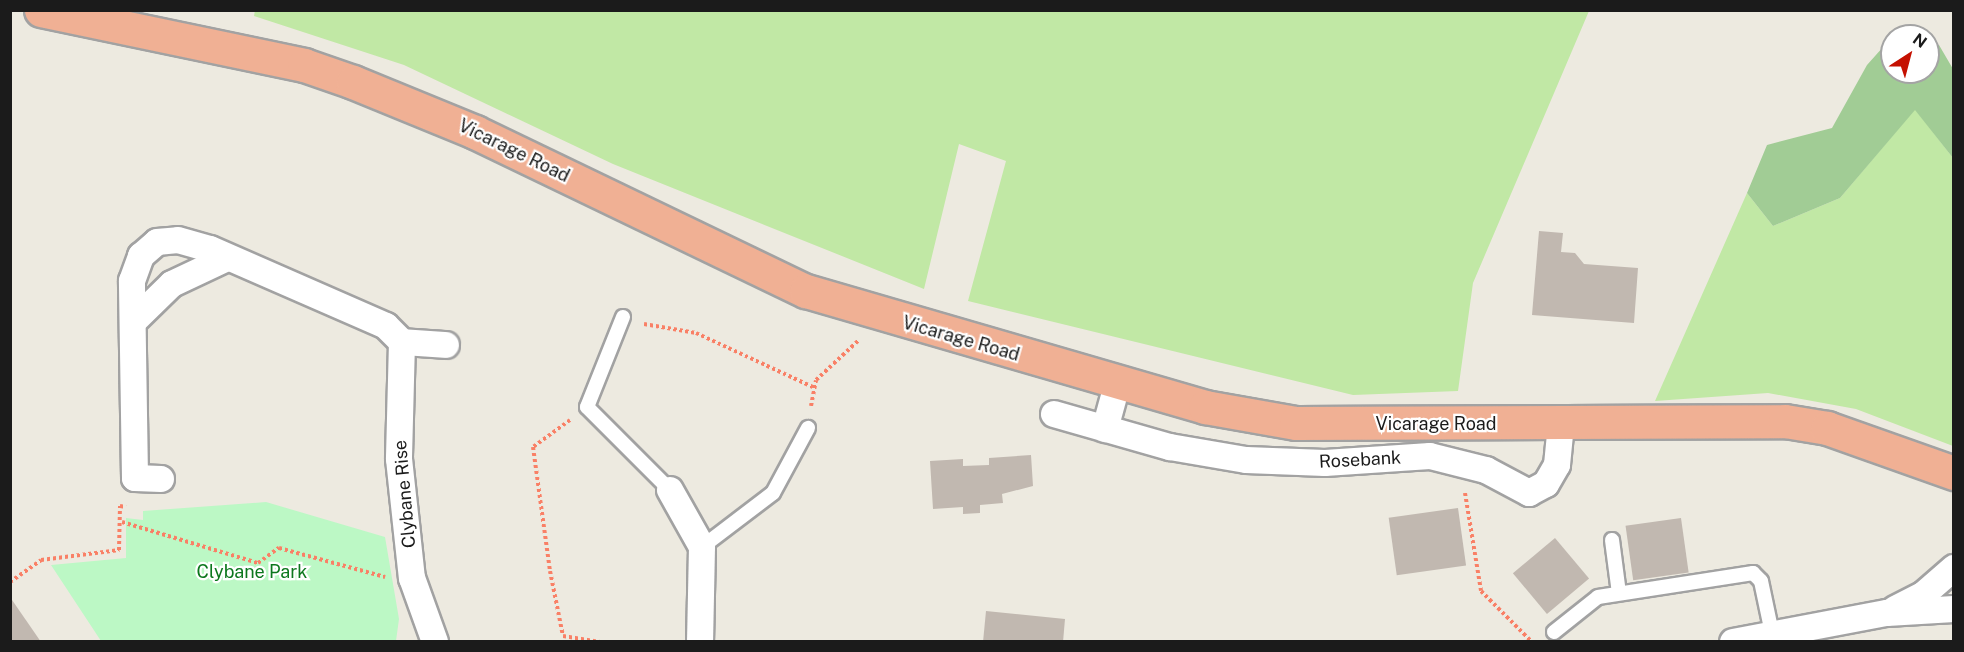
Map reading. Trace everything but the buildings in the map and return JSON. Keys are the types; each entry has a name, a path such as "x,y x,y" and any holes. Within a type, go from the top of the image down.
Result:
{"highway":[{"name":"Vicarage Road","path":"41,10 304,65 393,95 806,291 1117,385 1296,423 1561,424 1726,417 1785,421 1827,428 1939,467 1953,490"}],"street":[{"path":"161,479 135,478 132,322 136,268 157,242 193,243 386,326 402,342 446,345"},
{"path":"132,322 172,284 226,258"},
{"name":"Clybane Rise","path":"402,342 399,459 412,578 435,642"},
{"path":"1105,429 1117,385"},
{"name":"Rosebank","path":"1054,414 1105,429 1246,460 1325,463 1430,456 1461,462 1529,493 1546,484 1557,465 1561,424"},
{"path":"670,490 702,547 700,642"},
{"path":"1887,613 1924,594 1953,568"},
{"path":"1739,641 1887,613 1953,609"}],"lane":[{"path":"623,317 588,407 670,490"},
{"path":"702,547 773,493 808,428"},
{"path":"1612,540 1619,593"},
{"path":"1554,632 1598,597 1753,573 1761,581 1772,633"}],"path":[{"path":"623,317 696,333 813,387"},
{"path":"808,428 813,387 868,332"},
{"path":"588,407 533,447 563,636 602,642"},
{"path":"1461,462 1481,591 1532,642"},
{"path":"10,582 41,560 119,550 122,522 120,506 133,508 135,478"},
{"path":"122,522 258,563 279,548 392,579 412,578"}],"green space":[{"path":"255,10 1589,11 1473,283 1458,391 1353,395 968,301 1006,161 959,144 924,289 613,164 404,65 254,16"},
{"path":"1940,47 1953,69 1953,158 1915,110 1840,198 1773,226 1747,193 1767,145 1832,128 1867,65 1880,50 1880,84 1940,84"},
{"path":"1915,109 1953,158 1953,446 1856,409 1768,393 1655,401 1747,193 1773,226 1840,198"},
{"name":"Clybane Park","path":"266,502 385,537 399,619 396,641 101,641 51,565 126,558 126,518 143,520 143,511"}]}
